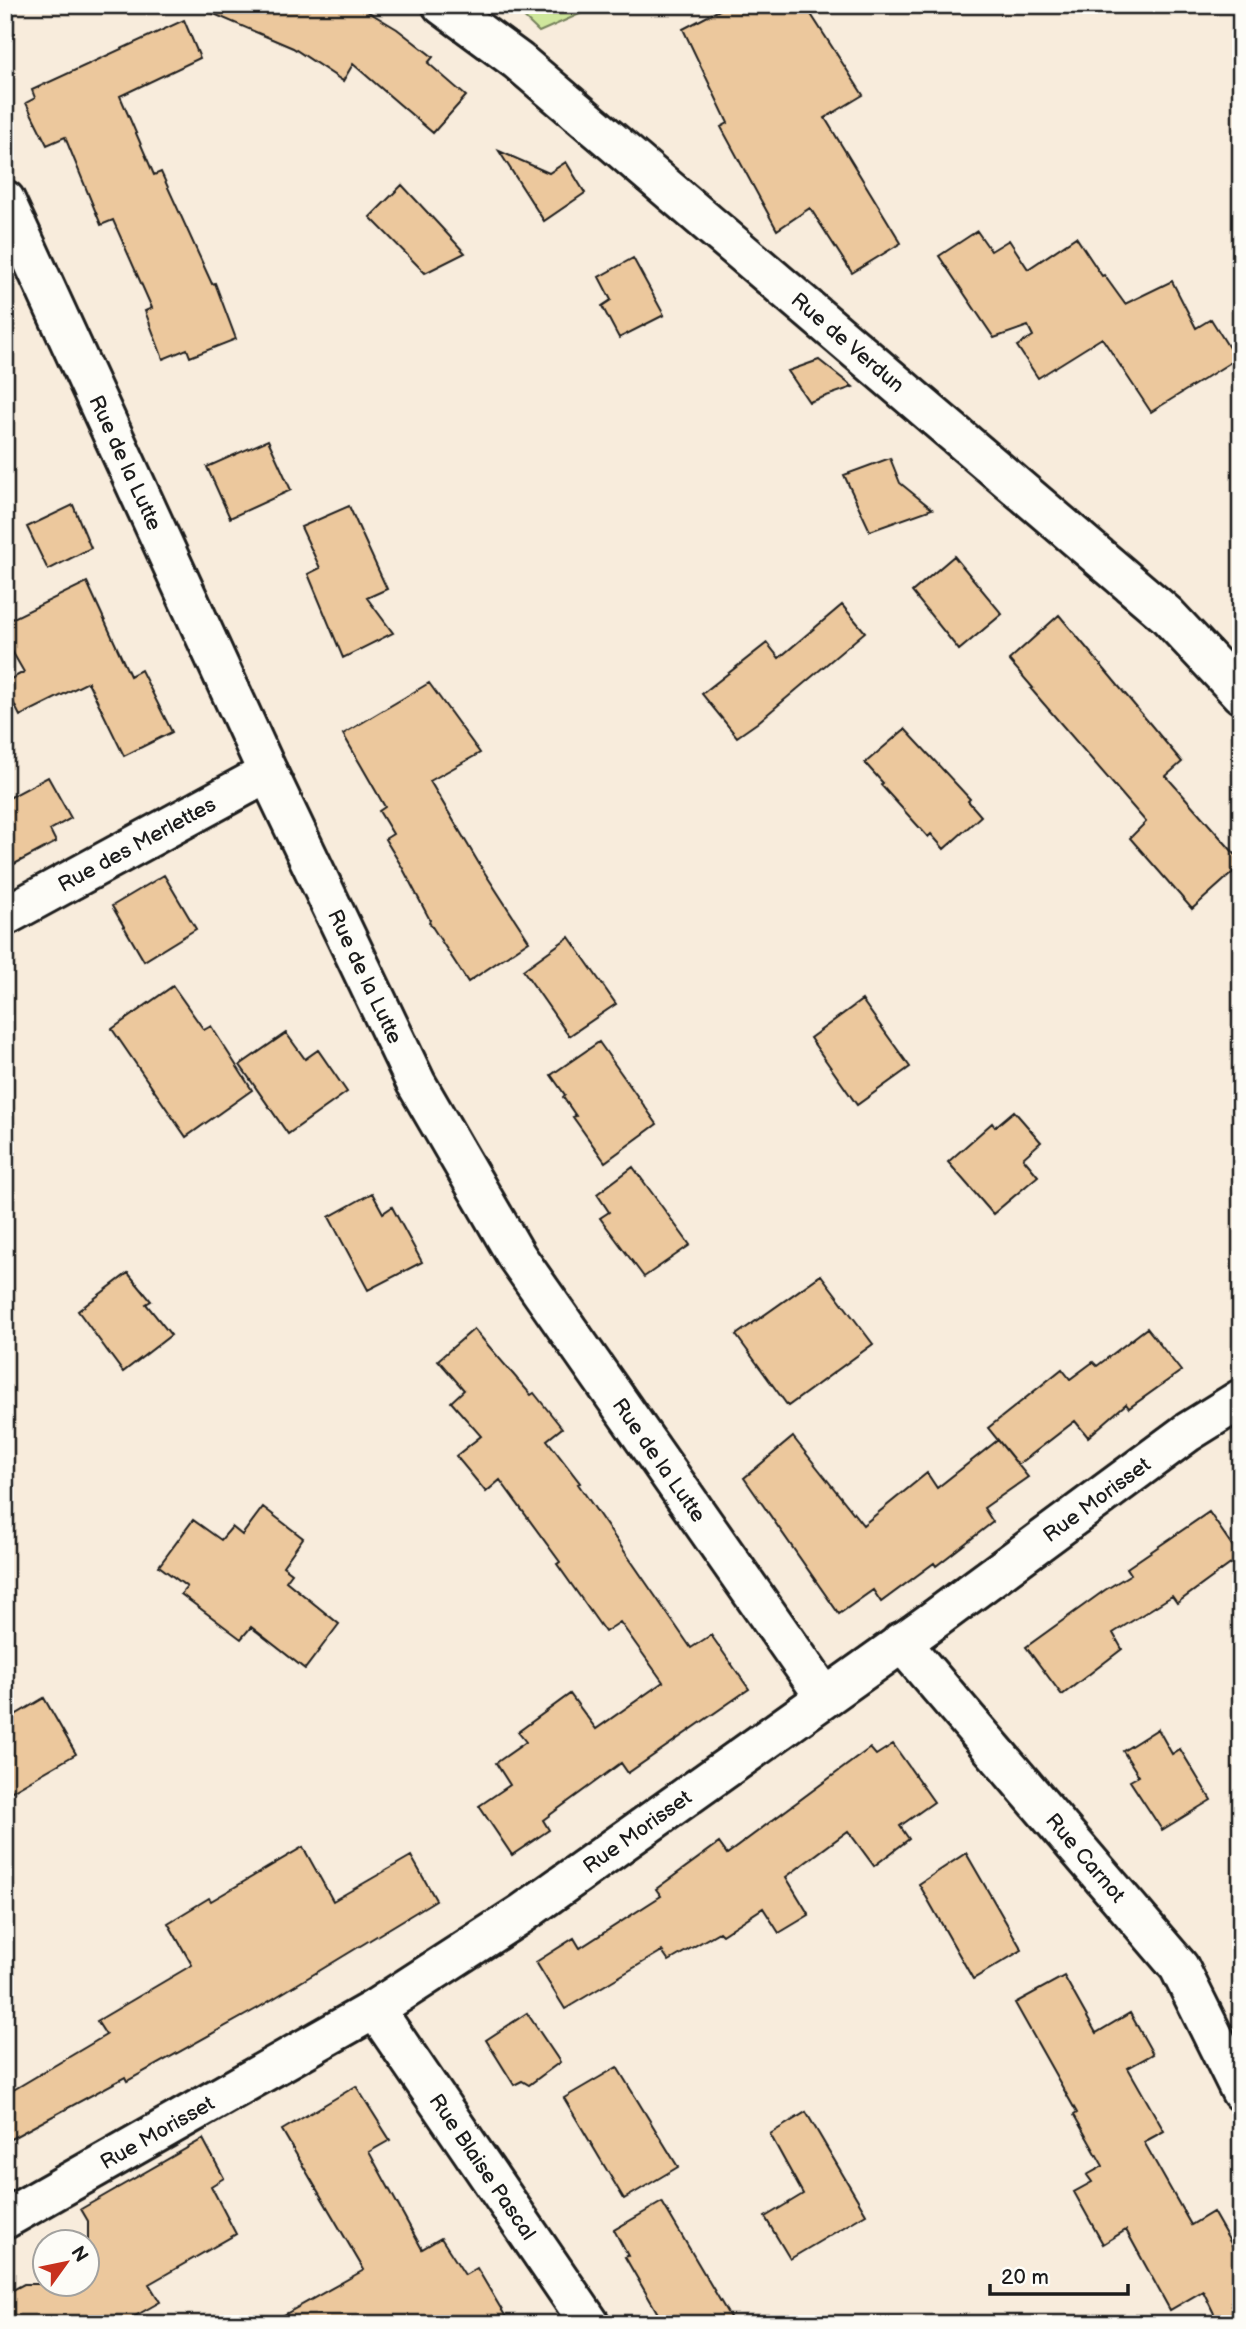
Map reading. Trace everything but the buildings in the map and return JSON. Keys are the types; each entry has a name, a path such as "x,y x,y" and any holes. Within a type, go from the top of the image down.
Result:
{"street":[{"name":"Rue de Verdun","path":"442,5 518,61 1167,615 1241,694"},
{"name":"Rue de la Lutte","path":"5,200 268,773 416,1083 517,1257 825,1697"},
{"name":"Rue des Merlettes","path":"5,916 268,773"},
{"name":"Rue Morisset","path":"5,2219 374,2009 523,1913 1188,1432 1241,1399"},
{"name":"Rue Carnot","path":"901,1642 1179,1967 1241,2092"},
{"name":"Rue Blaise Pascal","path":"374,2009 590,2324"}],"green space":[{"path":"511,5 600,5 539,32"}]}
